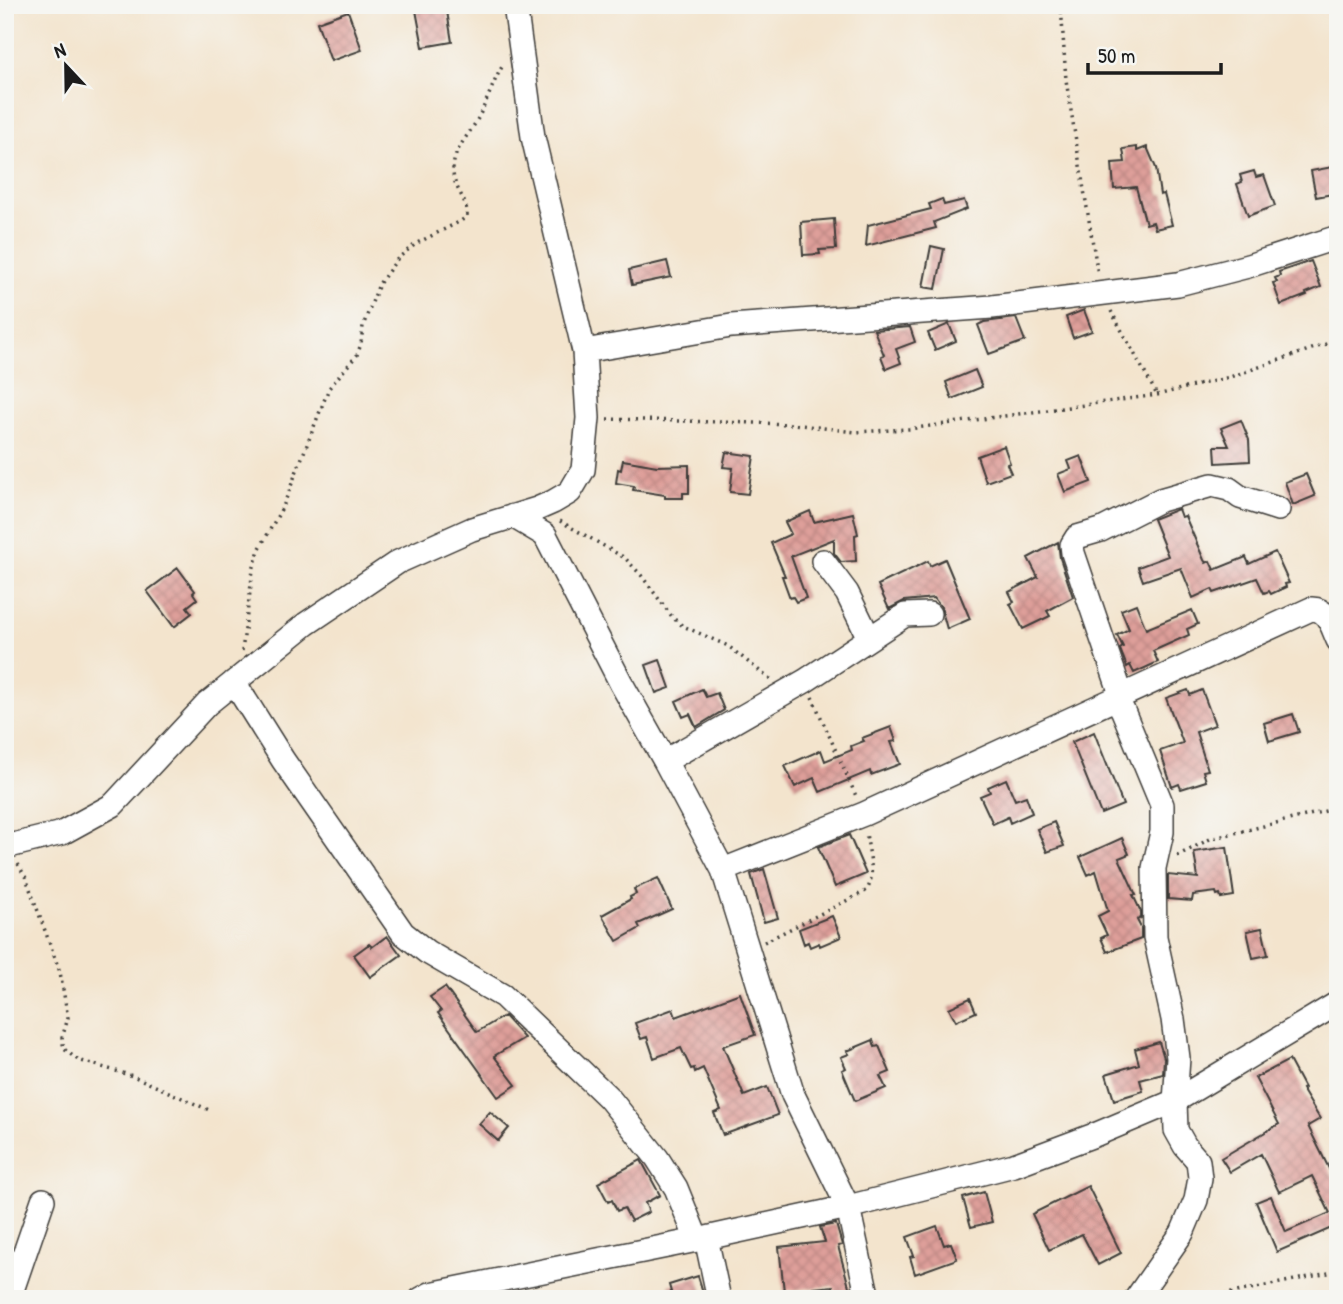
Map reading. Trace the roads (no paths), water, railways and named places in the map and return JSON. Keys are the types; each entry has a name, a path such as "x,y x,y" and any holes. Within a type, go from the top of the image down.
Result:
{"street":[{"path":"515,5 533,137 584,351 588,418 583,470 550,527"},
{"path":"584,351 731,326 992,307 1178,284 1248,266 1338,237"},
{"path":"1136,1299 1177,1241 1196,1200 1200,1178 1198,1161 1176,1130 1178,1058 1173,1019 1155,937 1154,868 1162,832 1162,805 1119,698 1072,545 1077,537 1101,530 1160,500 1212,485 1278,509"},
{"path":"11,854 62,833 113,805 207,704 306,624 398,562 472,529 537,509 570,492"},
{"path":"513,516 550,527 621,683 723,870 750,949 793,1095 848,1207 868,1299"},
{"path":"823,561 847,593 869,638"},
{"path":"723,870 864,814 1311,609 1319,608 1326,614 1338,640"},
{"path":"665,761 795,686 905,615 929,614"},
{"path":"237,680 299,783 402,933 427,952 503,996 609,1098 657,1158 676,1188 701,1239 719,1299"},
{"path":"421,1299 430,1294 848,1207 1014,1165 1175,1101 1338,1003"},
{"path":"9,1299 43,1200"}]}
